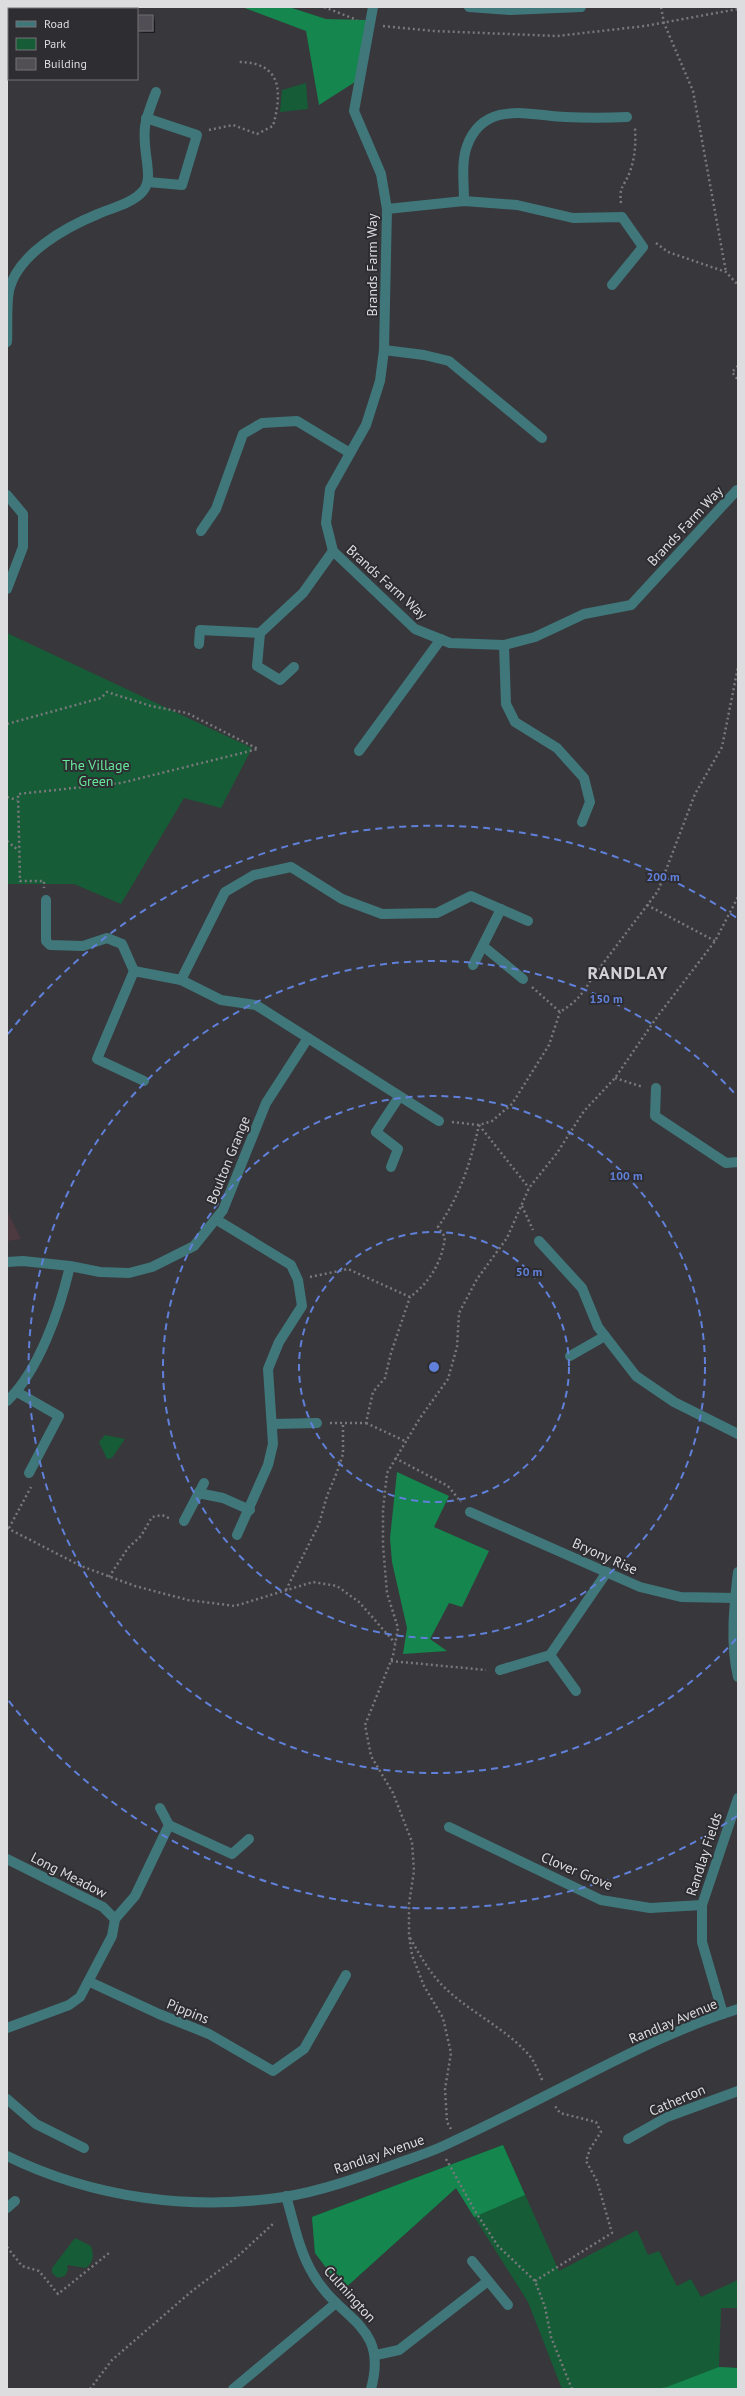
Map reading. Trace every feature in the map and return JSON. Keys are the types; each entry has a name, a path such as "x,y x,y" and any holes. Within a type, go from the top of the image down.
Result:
{"street":[{"name":"Brands Farm Way","path":"373,7 354,111 382,174 387,209 384,350 380,381 368,418 330,489 326,523 333,551 415,629 450,643 504,644 535,637 584,614 632,605 737,490"},
{"path":"469,7 510,10 581,7"},
{"path":"7,342 9,290 16,275 28,259 69,226 136,197 144,190 148,182 143,136 146,118 156,92"},
{"path":"464,201 466,147 471,136 480,126 495,116 510,112 583,118 626,117"},
{"path":"146,118 197,135 182,185 148,182"},
{"path":"387,209 464,201 517,205 544,213 573,218 622,217 643,247 612,285"},
{"path":"384,350 424,355 449,361 542,438"},
{"path":"201,531 216,509 243,434 262,423 297,421 350,453"},
{"path":"7,495 24,514 24,547 7,589"},
{"path":"294,667 280,680 257,666 260,633 303,593 333,551"},
{"path":"199,644 200,630 260,633"},
{"path":"359,751 441,639"},
{"path":"504,644 506,704 515,722 557,748 584,778 590,802 582,822"},
{"path":"181,980 225,892 254,875 291,867 342,899 382,914 438,913 471,896 528,921"},
{"path":"46,900 46,941 50,945 83,946 108,938 122,944 134,971 97,1059 144,1081"},
{"path":"473,964 501,909"},
{"path":"483,946 523,979"},
{"path":"134,971 181,980 221,1000 256,1005 399,1097 440,1121"},
{"name":"Boulton Grange","path":"7,1262 23,1261 115,1273 152,1267 194,1246 217,1220 235,1185 266,1103 308,1038"},
{"path":"656,1090 655,1116 726,1163 738,1162"},
{"path":"391,1167 398,1149 376,1132 399,1097"},
{"path":"217,1220 291,1265 298,1280 302,1306 279,1342 268,1369 273,1424 273,1444 268,1465 250,1510 237,1535"},
{"path":"539,1241 582,1288 598,1327 636,1376 674,1402 738,1434"},
{"path":"7,1401 17,1392 48,1334 70,1266"},
{"path":"570,1356 605,1336"},
{"path":"17,1392 59,1416 29,1473"},
{"path":"273,1424 317,1423"},
{"path":"184,1521 204,1483"},
{"path":"198,1493 223,1498 250,1510"},
{"name":"Bryony Rise","path":"470,1512 640,1587 681,1597 735,1598"},
{"path":"500,1670 550,1655 607,1572"},
{"path":"738,1572 735,1598 734,1660 738,1677"},
{"path":"550,1655 576,1692"},
{"name":"Randlay Fields","path":"723,2014 702,1942 702,1905 738,1798"},
{"path":"160,1808 169,1825 232,1854 249,1839"},
{"path":"7,2028 69,2005 80,1997 90,1982 112,1936 115,1919 135,1896 169,1825"},
{"name":"Clover Grove","path":"449,1827 601,1900 650,1908 702,1905"},
{"name":"Long Meadow","path":"7,1859 103,1907 115,1919"},
{"name":"Pippins","path":"90,1982 158,2014 209,2034 273,2071 304,2049 346,1975"},
{"name":"Randlay Avenue","path":"7,2156 34,2169 89,2187 139,2199 216,2203 286,2196 355,2179 440,2148 636,2051 738,2009"},
{"name":"Catherton","path":"628,2139 667,2117 738,2091"},
{"path":"7,2099 36,2124 84,2148"},
{"name":"Culmington","path":"286,2196 304,2260 314,2277 336,2303 366,2331 376,2355"},
{"path":"7,2208 15,2201"},
{"path":"472,2261 508,2305"},
{"path":"371,2389 376,2355 399,2350 488,2281"},
{"path":"233,2389 336,2303"}],"path":[{"path":"324,7 369,25 434,31 557,36 664,23 738,9"},
{"path":"661,7 664,23 693,91 726,272"},
{"path":"197,135 214,128 233,125 257,134 273,126 279,103 279,90 274,75 263,68 238,62"},
{"path":"622,217 620,189 628,175 636,150 635,116 626,117"},
{"path":"638,240 647,237 668,252 726,272 738,285"},
{"path":"738,366 732,372 738,380"},
{"path":"440,1121 479,1125 492,1121 512,1104 549,1045 560,1012 575,1003 584,993 592,978 658,891 695,794 722,748 738,667"},
{"path":"7,724 101,698 107,692 151,706 188,713 258,749 121,783 18,794 20,880 44,880 44,893 46,900"},
{"path":"7,797 17,800"},
{"path":"7,842 19,850"},
{"path":"456,2139 447,2122 445,2089 451,2053 450,2046 443,2018 424,1986 412,1955 409,1936 409,1904 414,1871 412,1842 393,1793 371,1756 365,1726 391,1661 396,1644 398,1628 388,1593 383,1545 383,1510 388,1473 405,1441 448,1379 457,1347 459,1313 477,1279 507,1238 529,1188 557,1153 584,1111 615,1078 656,1017 715,941 738,897"},
{"path":"647,905 715,941"},
{"path":"523,979 560,1012"},
{"path":"615,1078 656,1090"},
{"path":"479,1125 529,1188"},
{"path":"366,1423 373,1392 386,1378 391,1353 410,1296 421,1288 440,1262 445,1237 438,1227 450,1210 461,1186 479,1125"},
{"path":"521,1205 539,1241"},
{"path":"298,1280 348,1268 410,1296"},
{"path":"317,1423 366,1423 405,1441"},
{"path":"286,1590 319,1524 327,1496 337,1472 343,1454 343,1423"},
{"path":"395,1458 448,1486 470,1512"},
{"path":"29,1473 35,1478 8,1528 81,1566 135,1586 188,1600 235,1606 313,1582 337,1586 359,1602 396,1644"},
{"path":"110,1577 128,1548 141,1536 152,1518 162,1515 182,1524 184,1521"},
{"path":"391,1661 454,1668 500,1670"},
{"path":"409,1936 428,1968 443,1986 469,2007 495,2024 530,2055 560,2113 596,2122 600,2132 590,2149 586,2161 596,2181 612,2233 535,2281"},
{"path":"440,2148 475,2211 498,2246 535,2281 545,2307 552,2338 572,2389"},
{"path":"90,2389 112,2360 192,2291 237,2257 276,2222"},
{"path":"7,2247 22,2266 39,2271 58,2294 109,2253"}],"shaded area":[{"path":"7,1211 21,1239 7,1241"}],"green space":[{"path":"242,7 289,7 326,19 366,20 355,82 319,105 306,31"},
{"path":"306,83 308,109 280,112 282,90"},
{"name":"The Village Green","path":"7,633 252,748 221,808 184,798 121,904 74,884 7,884"},
{"path":"105,1435 125,1439 112,1458 107,1459 99,1442"},
{"path":"397,1472 449,1496 434,1527 489,1551 462,1607 449,1603 430,1639 447,1651 403,1654 407,1628 392,1562 390,1538"},
{"path":"503,2145 559,2271 637,2230 648,2255 659,2251 677,2286 691,2279 701,2297 738,2280 738,2308 721,2308 719,2367 738,2368 738,2389 562,2389 528,2302 456,2188 343,2290 315,2253 312,2217"},
{"path":"503,2145 525,2195 474,2217 456,2188 343,2290 315,2253 312,2217"},
{"path":"75,2238 91,2246 93,2252 92,2261 86,2268 67,2265 68,2270 65,2276 58,2278 52,2273 52,2268"},
{"path":"719,2367 738,2368 738,2389 655,2389 667,2387"}],"building":[{"path":"138,15 153,15 153,31 138,31"}],"district":[{"name":"RANDLAY","path":"628,972"}]}
